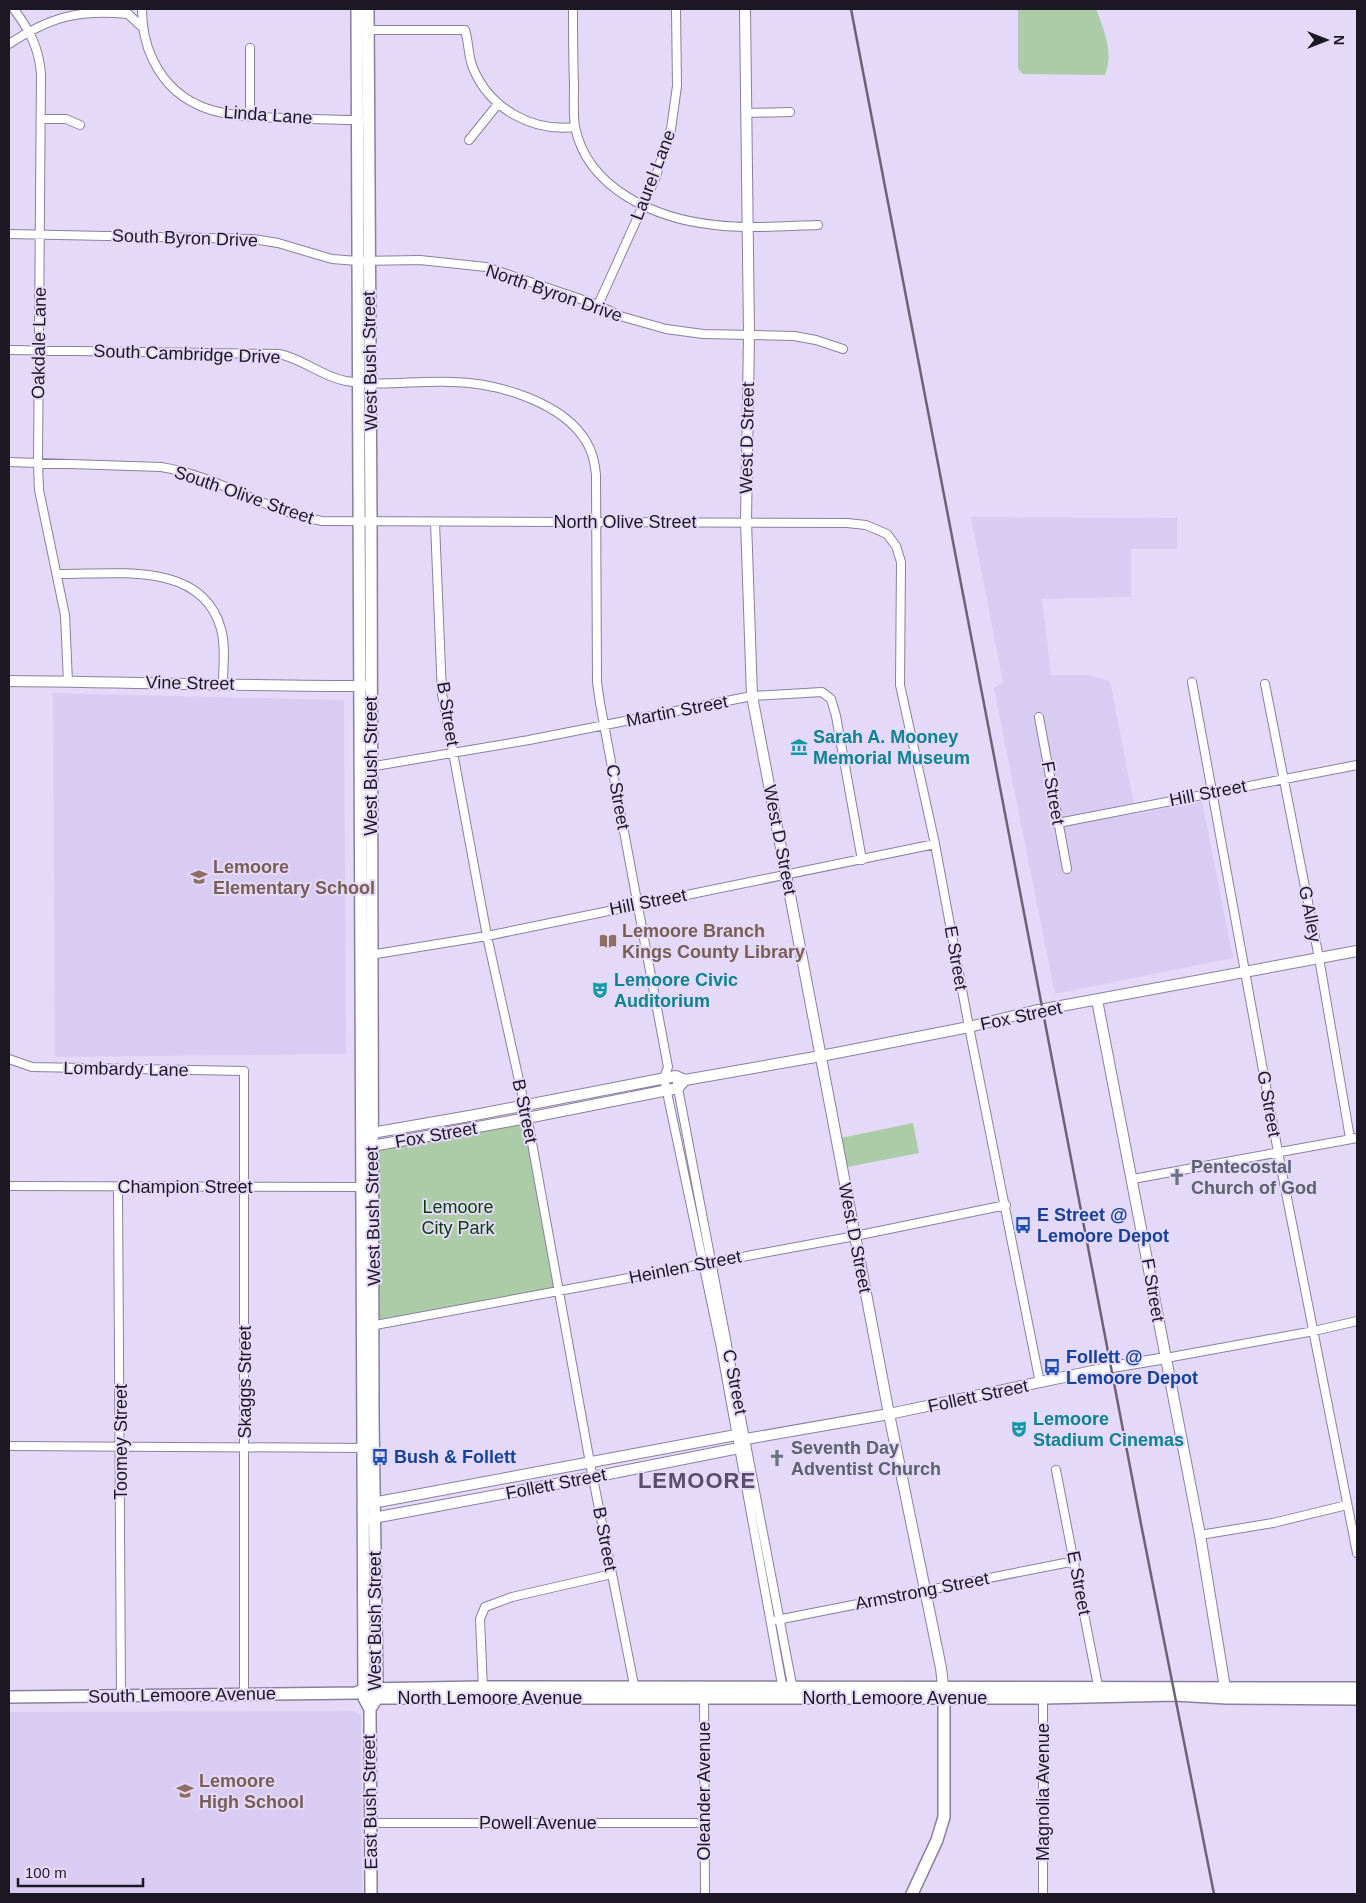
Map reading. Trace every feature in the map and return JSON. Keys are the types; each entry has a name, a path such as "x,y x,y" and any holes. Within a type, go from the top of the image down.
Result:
{"main road":[{"name":"West Bush Street","path":"356,9 362,30"},
{"name":"West Bush Street","path":"368,9 362,30 366,523 368,1448 369,1519 377,1694 370,1709"},
{"name":"West Bush Street","path":"366,956 372,1133 367,1143"},
{"name":"West Bush Street","path":"369,1519 361,1693 370,1709"},
{"name":"North Lemoore Avenue","path":"361,1693 704,1692 1043,1694 1100,1693 1174,1687 1226,1694 1357,1699"},
{"name":"North Lemoore Avenue","path":"1226,1694 1357,1688"},
{"name":"South Lemoore Avenue","path":"9,1697 121,1698 361,1693"},
{"path":"912,1894 937,1840 944,1818 944,1693"},
{"name":"East Bush Street","path":"370,1709 371,1894"}],"street":[{"name":"Oakdale Lane","path":"14,9 30,30 40,59 38,463 40,490 65,615 68,682"},
{"name":"Linda Lane","path":"142,9 142,27 150,54 159,72 172,88 197,105 236,117 362,120"},
{"path":"573,9 575,127 582,146 601,176 626,196 672,217 695,222 748,226 818,225"},
{"name":"Laurel Lane","path":"598,305 660,165 672,129 677,86 676,9"},
{"name":"West D Street","path":"745,9 749,335 746,522 752,696 944,1693"},
{"path":"9,44 30,30 50,21 82,14 128,14 142,27"},
{"path":"362,30 465,30 476,75 485,91 498,104 507,111 533,123 556,128 575,127"},
{"path":"250,48 250,117"},
{"path":"468,140 498,104"},
{"path":"746,113 790,112"},
{"path":"41,119 66,120 80,125"},
{"name":"South Byron Drive","path":"9,234 263,240 320,257 363,261"},
{"name":"North Byron Drive","path":"363,261 420,260 486,267 598,305 620,316 666,329 703,334 794,336 816,340 843,349"},
{"name":"South Cambridge Drive","path":"9,350 279,354 298,360 336,379 365,383 451,382 479,384 506,390 558,412 578,430 592,454 596,475 596,522"},
{"name":"South Olive Street","path":"9,462 161,467 184,470 303,518 366,523"},
{"name":"C Street","path":"596,522 597,682 638,904 712,1262 741,1437"},
{"name":"North Olive Street","path":"366,523 847,523 866,525 887,534"},
{"name":"B Street","path":"435,523 442,694 487,936 527,1118 590,1463 635,1693"},
{"name":"E Street","path":"887,534 896,546 902,569 899,617 900,685 935,844 968,1027 1006,1205 1040,1383"},
{"path":"57,574 152,575 168,577 184,584 196,592 216,617 221,630 223,648 223,683"},
{"name":"Vine Street","path":"9,682 223,683 292,687 366,686"},
{"name":"G Street","path":"1192,682 1278,1152 1357,1553"},
{"name":"G Alley","path":"1265,684 1354,1138"},
{"name":"Martin Street","path":"366,768 752,696 822,692 832,699 862,860"},
{"name":"F Street","path":"1039,717 1067,869"},
{"name":"Hill Street","path":"1058,823 1357,765"},
{"name":"Hill Street","path":"366,956 487,936 935,844"},
{"name":"Fox Street","path":"372,1133 674,1078 821,1056 968,1027 1034,1011 1357,951"},
{"name":"F Street","path":"1097,1000 1133,1179 1200,1535 1226,1694"},
{"name":"Lombardy Lane","path":"9,1059 32,1067 244,1071"},
{"name":"Skaggs Street","path":"244,1071 244,1694"},
{"name":"Fox Street","path":"367,1143 527,1118 666,1090 674,1078"},
{"name":"C Street","path":"666,1090 780,1619 788,1693"},
{"path":"1133,1179 1354,1138"},
{"name":"Champion Street","path":"9,1186 367,1187"},
{"name":"Toomey Street","path":"118,1187 121,1698"},
{"name":"Heinlen Street","path":"369,1326 855,1236 1006,1205"},
{"name":"Follett Street","path":"369,1504 590,1463 889,1414 1357,1321"},
{"path":"741,1437 739,1448 770,1622 788,1693"},
{"path":"9,1446 368,1448"},
{"name":"Follett Street","path":"369,1519 593,1478 739,1448"},
{"name":"E Street","path":"1056,1470 1100,1693"},
{"path":"1200,1535 1273,1523 1347,1505"},
{"name":"Armstrong Street","path":"770,1622 1075,1561"},
{"path":"483,1693 480,1619 485,1607 512,1598 612,1574"},
{"name":"Oleander Avenue","path":"704,1692 705,1894"},
{"name":"Magnolia Avenue","path":"1042,1894 1043,1694"},
{"name":"Powell Avenue","path":"370,1823 705,1823"}],"shaded area":[{"path":"971,517 1177,518 1177,549 1131,549 1131,597 1042,599 1051,675 1088,675 1110,681 1136,814 1202,801 1233,958 1055,994 994,688 1003,683"},
{"name":"Lemoore Elementary School","path":"53,693 344,700 346,1054 55,1057"},
{"name":"Lemoore High School","path":"354,1711 361,1716 362,1894 9,1894 9,1712"}],"green space":[{"path":"1018,9 1096,9 1107,42 1109,58 1105,75 1023,74 1018,69"},
{"name":"Lemoore City Park","path":"527,1118 559,1290 374,1325 372,1146"},
{"path":"913,1123 919,1153 842,1168 836,1139"}],"railway":[{"path":"851,9 1141,1524 1214,1894"}],"place":[{"name":"Sarah A. Mooney Memorial Museum","path":"799,747"},
{"name":"Lemoore Elementary School","path":"199,877"},
{"name":"Lemoore Branch Kings County Library","path":"608,941"},
{"name":"Lemoore Civic Auditorium","path":"600,990"},
{"name":"Pentecostal Church of God","path":"1177,1177"},
{"name":"E Street @ Lemoore Depot","path":"1023,1225"},
{"name":"Follett @ Lemoore Depot","path":"1052,1367"},
{"name":"Lemoore Stadium Cinemas","path":"1019,1429"},
{"name":"Bush & Follett","path":"380,1457"},
{"name":"Seventh Day Adventist Church","path":"777,1458"},
{"name":"Lemoore High School","path":"185,1791"}],"district":[{"name":"LEMOORE","path":"697,1480"}]}
